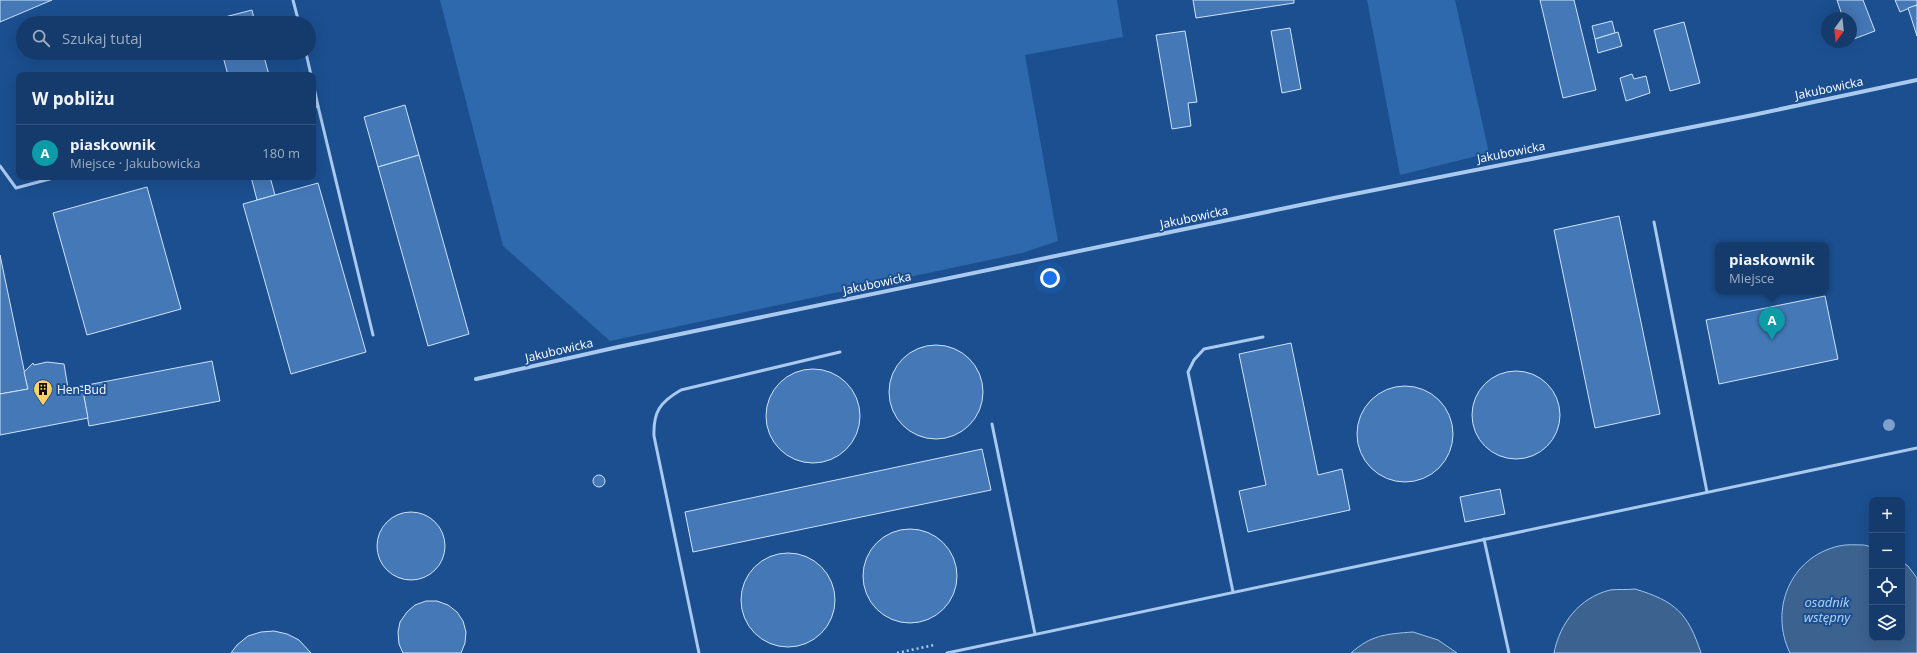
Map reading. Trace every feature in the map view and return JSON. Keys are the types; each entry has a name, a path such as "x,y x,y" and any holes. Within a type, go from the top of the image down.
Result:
{"street":[{"name":"Jakubowicka","path":"476,379 626,346 1326,199 1752,115 1917,80"}],"lane":[{"path":"293,0 297,16"},
{"path":"308,60 310,72"},
{"path":"316,97 373,335"},
{"path":"0,166 16,188 46,180"},
{"path":"1654,222 1707,492"},
{"path":"1233,592 1188,372 1194,360 1204,350 1263,337"},
{"path":"699,653 654,436 653,423 659,407 669,397 681,390 840,352"},
{"path":"992,424 1036,634"},
{"path":"947,653 1917,448"},
{"path":"1484,539 1509,653"}],"shaded area":[{"path":"440,0 1117,0 1123,37 1025,55 1058,241 1022,253 610,341 503,246"},
{"path":"1367,0 1455,0 1489,153 1400,175"}],"water":[{"name":"osadnik wstępny","path":"1842,545 1869,546 1869,641 1905,641 1905,564 1917,578 1917,653 1790,653 1784,637 1782,620 1783,603 1788,588 1796,573 1808,561 1822,552"},
{"path":"1635,589 1660,598 1678,610 1691,628 1701,653 1554,653 1566,622 1580,606 1589,599 1610,590"},
{"path":"1413,632 1438,640 1457,653 1351,653 1365,642 1379,636"}],"building":[{"path":"0,0 52,0 0,22"},
{"path":"1193,0 1294,0 1294,3 1196,18"},
{"path":"1540,0 1574,0 1596,90 1563,98"},
{"path":"1837,0 1863,0 1875,31 1857,38 1857,12 1841,12"},
{"path":"1895,0 1917,0 1917,5 1900,12"},
{"path":"1917,5 1917,36 1908,8"},
{"path":"252,10 253,16 229,16"},
{"path":"1612,21 1615,33 1595,39 1592,26"},
{"path":"1684,22 1700,83 1670,91 1654,30"},
{"path":"1290,28 1301,89 1282,93 1271,31"},
{"path":"1185,31 1197,102 1188,103 1191,126 1172,129 1156,35"},
{"path":"1618,32 1622,46 1598,53 1595,39"},
{"path":"224,60 265,60 268,72 227,72"},
{"path":"1632,74 1634,79 1646,76 1650,93 1626,101 1620,78"},
{"path":"405,105 419,155 378,167 364,117"},
{"path":"419,155 469,334 428,346 378,167"},
{"path":"252,180 271,180 275,195 257,200"},
{"path":"318,183 366,352 291,374 243,204"},
{"path":"147,187 181,309 87,335 53,213"},
{"path":"1619,216 1660,414 1595,428 1554,230"},
{"path":"0,255 28,389 0,394"},
{"path":"1825,296 1838,359 1719,384 1706,320"},
{"path":"1291,343 1318,475 1342,469 1350,510 1248,532 1239,491 1266,485 1239,354"},
{"path":"936,345 954,348 969,359 980,374 983,392 980,410 969,425 954,436 936,439 918,436 903,425 892,410 889,392 892,374 903,359 918,348"},
{"path":"212,361 220,401 89,426 82,386"},
{"name":"Hen-Bud","path":"47,362 64,364 68,388 82,386 88,418 0,435 0,394 28,389 24,372 33,363 34,365"},
{"path":"813,369 831,372 846,383 857,398 860,416 857,434 846,449 831,460 813,463 795,460 780,449 769,434 766,416 769,398 780,383 795,372"},
{"path":"1507,371 1525,371 1541,378 1553,390 1560,406 1560,424 1553,440 1541,452 1525,459 1507,459 1491,452 1479,440 1472,424 1472,406 1479,390 1491,378"},
{"path":"1405,386 1423,390 1439,400 1449,416 1453,434 1449,452 1439,468 1423,478 1405,482 1387,478 1371,468 1361,452 1357,434 1361,416 1371,400 1387,390"},
{"path":"982,449 991,490 693,552 685,512"},
{"path":"601,475 604,476 604,486 597,487 594,486 593,479 594,476"},
{"path":"1500,489 1505,514 1465,522 1460,497"},
{"path":"411,512 424,515 435,522 442,533 445,546 442,559 435,570 424,577 411,580 398,577 387,570 380,559 377,546 380,533 387,522 398,515"},
{"path":"910,529 928,532 943,543 954,558 957,576 954,594 943,609 928,620 910,623 892,620 877,609 866,594 863,576 866,558 877,543 892,532"},
{"path":"788,553 806,556 821,567 832,582 835,600 832,618 821,633 806,644 788,647 770,644 755,633 744,618 741,600 744,582 755,567 770,556"},
{"path":"426,601 437,601 448,605 457,612 463,621 466,632 465,643 461,653 403,653 399,644 398,632 400,622 407,612 415,605"},
{"path":"274,631 287,634 299,640 311,653 231,653 237,645 248,636 261,632"}],"place":[{"name":"piaskownik","path":"1772,340"},
{"name":"Hen-Bud","path":"43,406"}]}
